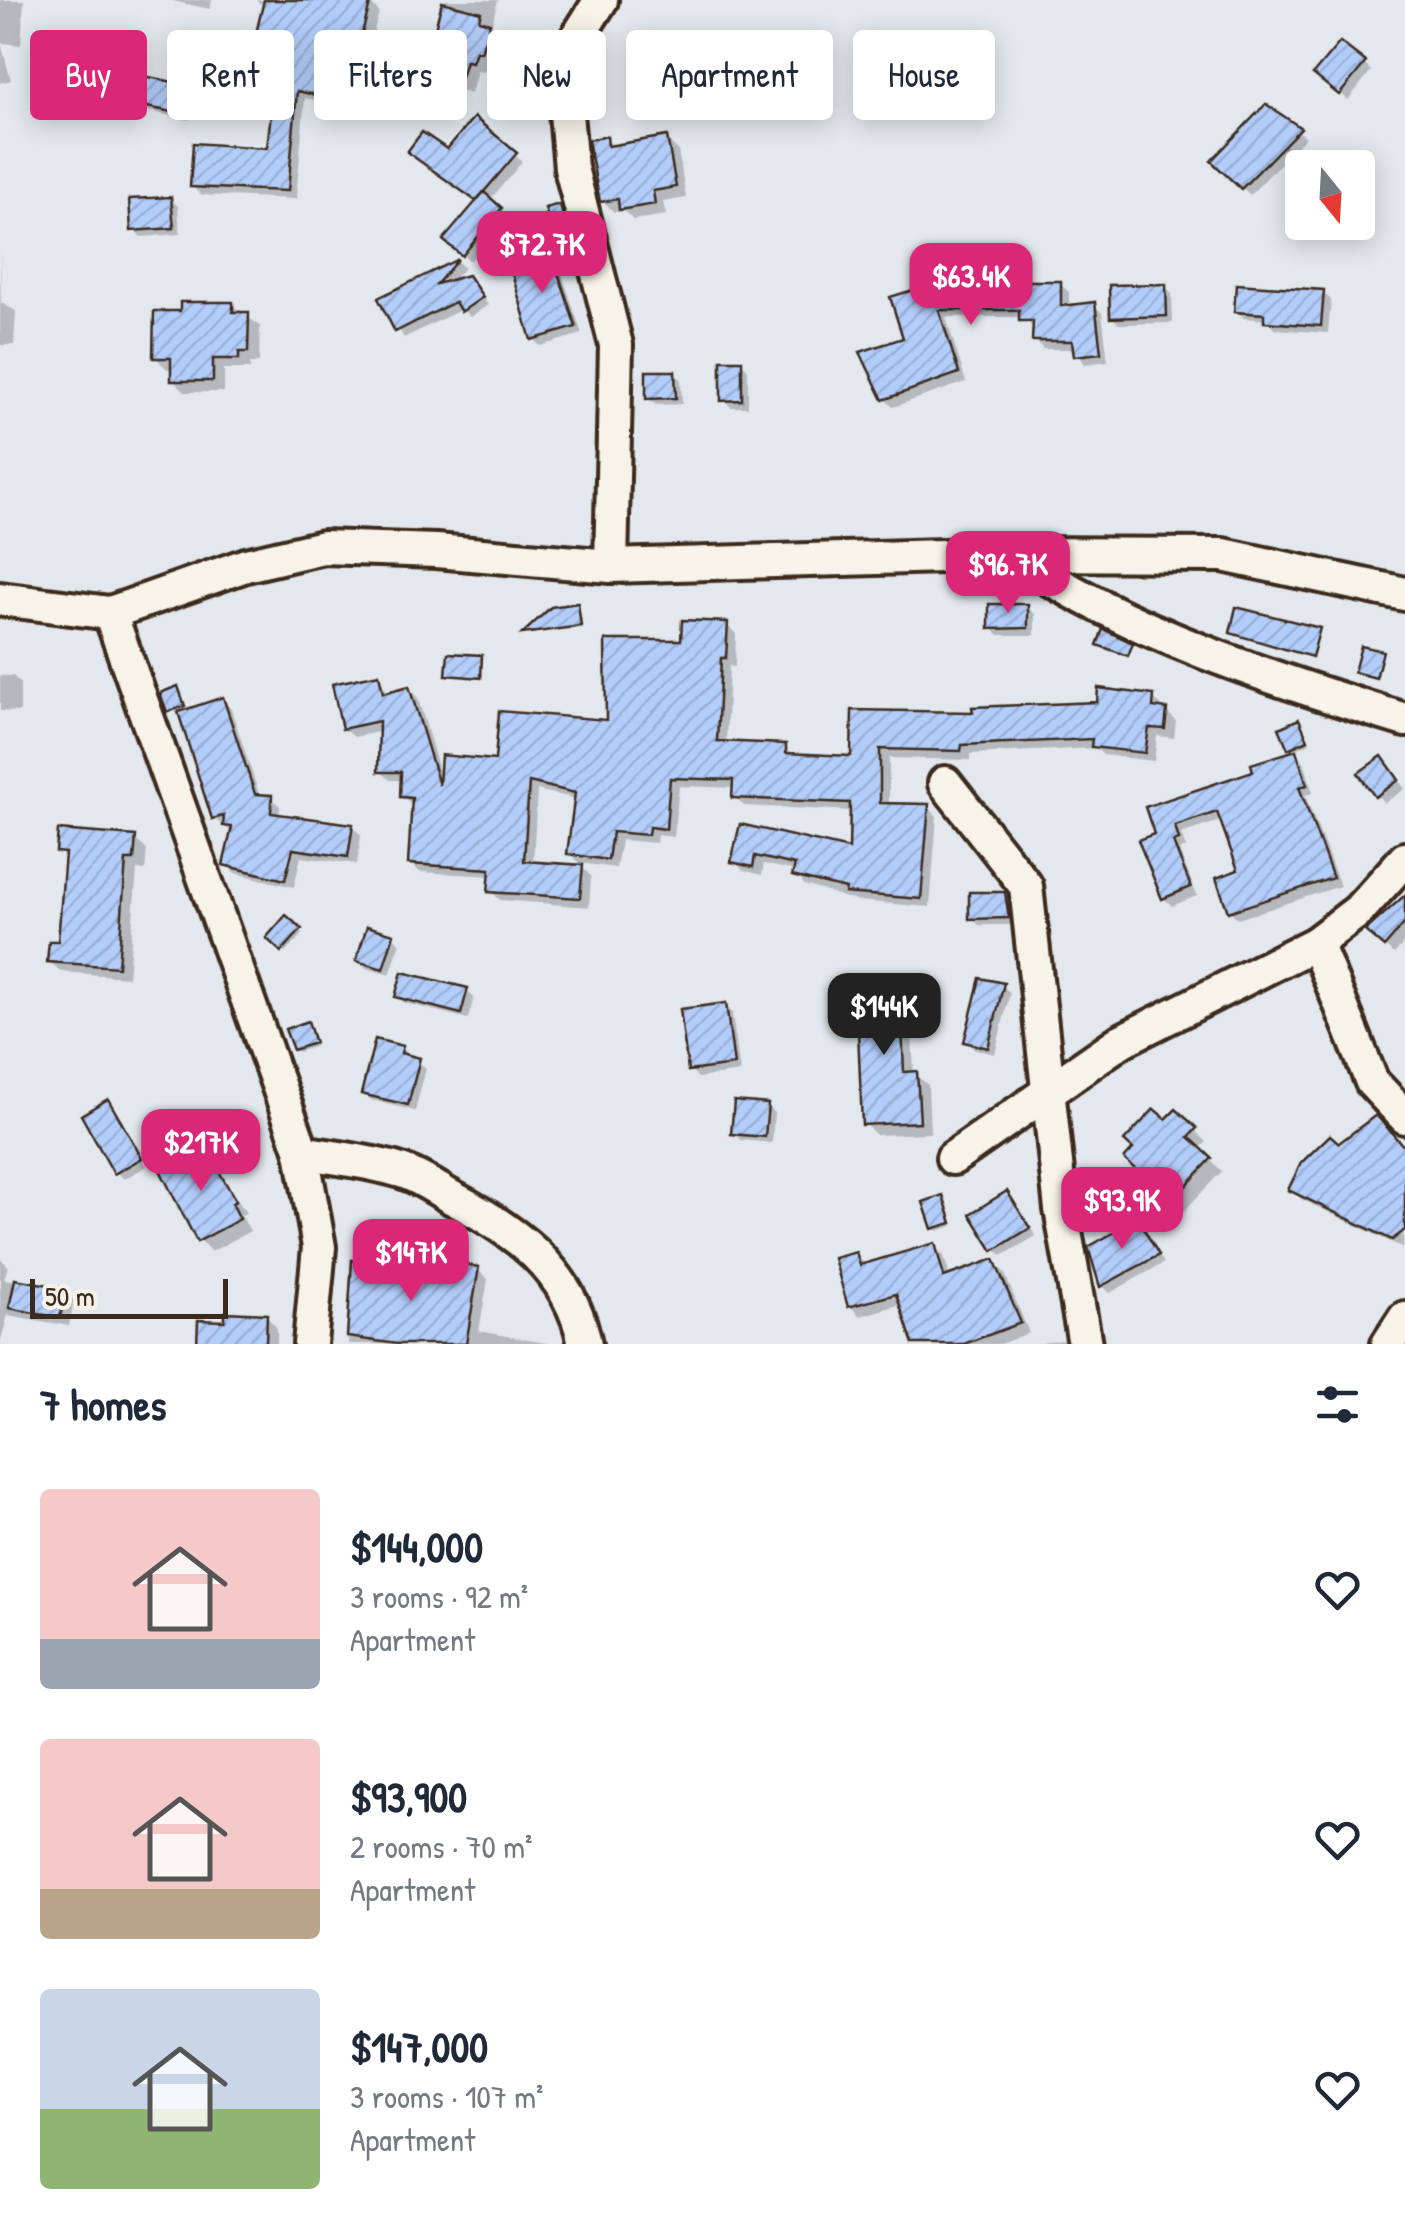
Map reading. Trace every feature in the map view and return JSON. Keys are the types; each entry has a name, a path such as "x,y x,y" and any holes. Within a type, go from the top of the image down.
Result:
{"street":[{"path":"601,0 575,41 564,92 571,168 616,345 611,566"},
{"path":"0,600 110,613 246,565 323,547 611,566 1010,554 1224,554 1404,594"},
{"path":"1010,554 1050,582 1245,670 1405,720"},
{"path":"110,613 302,1152 318,1247 310,1344"},
{"path":"945,783 1026,886 1061,1209 1085,1344"},
{"path":"953,1158 1121,1042 1316,943 1358,910 1405,859"},
{"path":"1316,943 1372,1082 1405,1118"},
{"path":"302,1152 402,1171 500,1222 565,1286 579,1316 584,1344"},
{"path":"1388,1344 1405,1318"}],"building":[{"path":"264,0 371,0 363,30 314,30 314,95 297,91 288,191 190,187 193,143 267,148 270,120 294,120 294,30 257,30"},
{"path":"442,2 481,12 479,20 490,23 481,52 476,51 472,62 467,61 467,30 435,30"},
{"path":"1340,42 1366,62 1339,95 1313,74"},
{"path":"147,77 167,81 167,111 147,107"},
{"path":"1266,104 1301,128 1241,189 1211,161"},
{"path":"474,117 517,153 476,201 407,152 422,132 447,149"},
{"path":"607,136 608,146 667,136 676,187 653,191 655,204 619,210 618,199 600,202 588,140"},
{"path":"484,192 502,208 462,256 443,240"},
{"path":"171,197 174,228 131,231 129,199"},
{"path":"560,204 569,243 556,247 545,208"},
{"path":"551,251 576,327 531,340 509,263"},
{"path":"458,259 437,284 468,275 483,297 461,312 455,302 395,332 378,298"},
{"path":"942,281 1061,281 1061,306 1095,302 1101,353 1074,356 1072,341 1032,341 1033,321 1019,321 1019,310 939,310 959,373 883,400 860,352 903,338 890,297"},
{"path":"1166,284 1167,316 1110,318 1109,285"},
{"path":"1236,284 1324,290 1321,326 1264,322 1264,314 1234,312"},
{"path":"180,302 233,302 233,312 249,312 248,352 239,352 239,359 213,359 213,381 171,381 171,358 153,358 154,311 180,311"},
{"path":"721,360 742,360 742,400 721,401"},
{"path":"646,371 675,371 676,398 646,399"},
{"path":"578,603 581,626 522,634 551,607"},
{"path":"989,604 1028,604 1028,628 989,629"},
{"path":"1236,607 1320,628 1312,657 1230,633"},
{"path":"682,620 728,622 726,658 721,658 717,741 786,744 786,753 851,756 852,710 973,712 972,707 1097,702 1098,688 1154,695 1153,707 1167,709 1165,729 1149,728 1145,753 1091,747 1092,739 962,745 961,751 880,749 880,803 929,804 921,899 845,893 846,889 792,876 795,865 755,856 753,867 731,862 740,824 849,849 850,803 732,798 733,780 670,778 666,829 649,827 648,835 612,832 608,860 567,854 575,793 529,782 524,861 583,865 580,898 488,892 490,869 408,864 412,798 400,797 401,772 378,772 379,721 342,729 332,684 379,674 383,693 409,686 439,785 441,755 495,760 499,711 606,720 605,640 681,640"},
{"path":"1103,629 1133,643 1128,656 1097,645"},
{"path":"1361,646 1383,651 1376,678 1354,672"},
{"path":"448,653 482,655 481,678 446,675"},
{"path":"178,686 185,706 167,712 160,693"},
{"path":"223,697 255,794 272,795 271,813 353,824 348,857 293,849 285,880 223,865 232,827 223,826 224,816 212,819 178,712"},
{"path":"1299,719 1308,740 1288,749 1279,728"},
{"path":"1296,750 1307,785 1299,787 1333,878 1228,912 1216,878 1238,870 1217,812 1175,826 1179,840 1173,842 1191,887 1162,899 1138,840 1154,834 1145,807 1253,771 1251,764"},
{"path":"1382,756 1399,780 1375,797 1358,773"},
{"path":"58,830 136,836 134,860 126,860 118,967 47,962 49,941 58,941 65,853 56,852"},
{"path":"969,892 1005,892 1009,918 969,919"},
{"path":"1405,895 1405,923 1384,947 1365,931"},
{"path":"286,915 302,929 281,952 266,938"},
{"path":"367,926 394,934 383,969 356,961"},
{"path":"402,972 468,988 461,1014 395,997"},
{"path":"980,978 1004,983 988,1048 964,1042"},
{"path":"900,981 904,1072 917,1071 920,1122 862,1125 856,984"},
{"path":"726,1003 734,1065 688,1071 680,1009"},
{"path":"308,1021 315,1043 293,1050 285,1029"},
{"path":"375,1039 403,1046 401,1053 420,1058 408,1105 361,1094"},
{"path":"108,1099 142,1158 114,1174 81,1115"},
{"path":"734,1101 768,1104 765,1137 731,1134"},
{"path":"1154,1109 1166,1119 1176,1109 1197,1128 1189,1137 1212,1158 1171,1202 1124,1159 1133,1149 1124,1141"},
{"path":"1376,1115 1405,1148 1405,1230 1392,1240 1288,1190 1301,1163 1330,1135 1339,1143"},
{"path":"205,1147 236,1201 232,1203 240,1219 197,1242 160,1170"},
{"path":"1007,1191 1030,1228 993,1251 970,1214"},
{"path":"943,1195 952,1223 932,1229 923,1202"},
{"path":"1138,1219 1159,1255 1100,1287 1088,1247"},
{"path":"935,1243 944,1277 994,1259 1021,1323 964,1344 913,1344 896,1294 848,1307 834,1258 856,1252 860,1265"},
{"path":"352,1260 439,1275 442,1261 479,1267 466,1344 397,1344 347,1337"},
{"path":"15,1279 66,1288 60,1318 9,1308"},
{"path":"225,1312 267,1314 266,1344 197,1344 198,1320 225,1321"}]}
